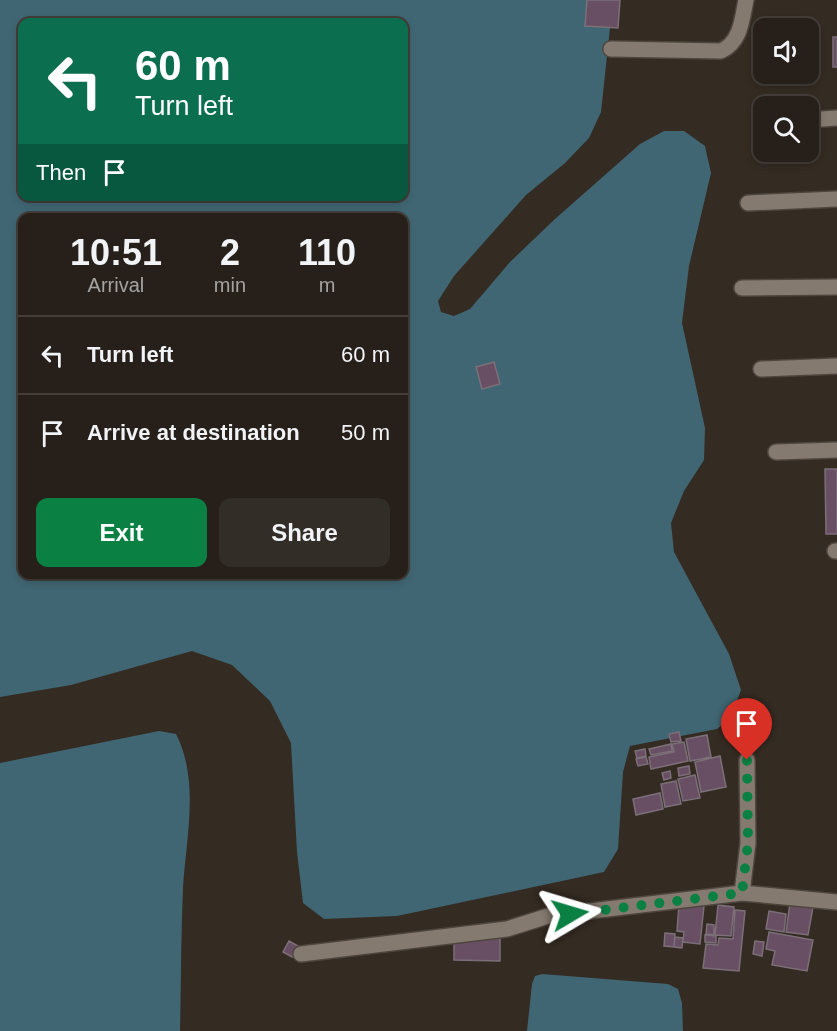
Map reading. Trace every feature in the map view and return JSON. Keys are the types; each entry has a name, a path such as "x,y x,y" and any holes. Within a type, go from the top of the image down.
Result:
{"street":[{"path":"611,49 721,51 731,47 738,35 746,0"},
{"path":"819,119 837,118"},
{"path":"748,203 837,199"},
{"path":"742,288 837,287"},
{"path":"761,369 837,366"},
{"path":"776,452 837,450"},
{"path":"742,893 748,843 747,760"},
{"path":"301,954 507,929 548,916 742,893 837,902"}],"water":[{"path":"0,0 613,0 601,112 589,138 565,163 526,195 454,276 438,301 441,312 454,316 470,309 510,262 640,144 664,131 684,131 705,146 711,173 689,266 682,323 705,428 704,460 684,491 671,523 674,552 729,654 741,690 730,718 717,729 630,746 623,772 618,849 604,872 397,916 324,919 303,903 297,852 291,743 270,701 232,665 192,651 71,685 0,697"},
{"path":"159,731 176,734 188,771 190,790 183,888 180,1031 0,1031 0,763"},
{"path":"542,974 668,984 678,989 682,1003 683,1031 527,1031 532,984 535,976"}],"building":[{"path":"587,0 620,0 618,28 585,26"},
{"path":"833,37 837,37 837,67 833,67"},
{"path":"494,362 500,384 482,389 476,367"},
{"path":"825,469 837,469 837,534 826,534"},
{"path":"679,732 681,741 671,742 669,734"},
{"path":"707,735 711,757 690,761 686,739"},
{"path":"684,742 688,761 651,769 649,757 674,752 672,744"},
{"path":"671,744 672,751 651,755 649,749"},
{"path":"645,749 646,756 637,758 635,751"},
{"path":"720,756 726,787 701,792 695,762"},
{"path":"646,757 648,764 638,766 636,759"},
{"path":"689,766 690,774 679,776 678,768"},
{"path":"670,771 671,778 664,780 662,773"},
{"path":"695,775 700,798 683,801 678,779"},
{"path":"676,781 681,804 665,807 661,784"},
{"path":"660,793 663,809 636,815 633,799"},
{"path":"790,903 813,907 808,935 786,932"},
{"path":"679,904 704,906 700,944 683,942 684,932 677,931"},
{"path":"718,905 734,907 731,936 715,935"},
{"path":"735,910 745,911 739,971 703,968 706,944 718,945 719,938 733,939"},
{"path":"769,911 786,914 784,932 766,929"},
{"path":"707,924 714,925 714,935 706,934"},
{"path":"769,932 813,940 807,971 772,965 775,951 766,949"},
{"path":"665,933 675,934 674,947 664,946"},
{"path":"705,935 716,936 716,943 705,942"},
{"path":"675,937 683,938 682,948 674,947"},
{"path":"454,938 500,938 500,961 454,960"},
{"path":"289,941 298,946 292,957 283,952"},
{"path":"755,941 764,942 762,956 753,954"}],"route":[{"path":"570,914 742,893 748,843 747,760"}]}
